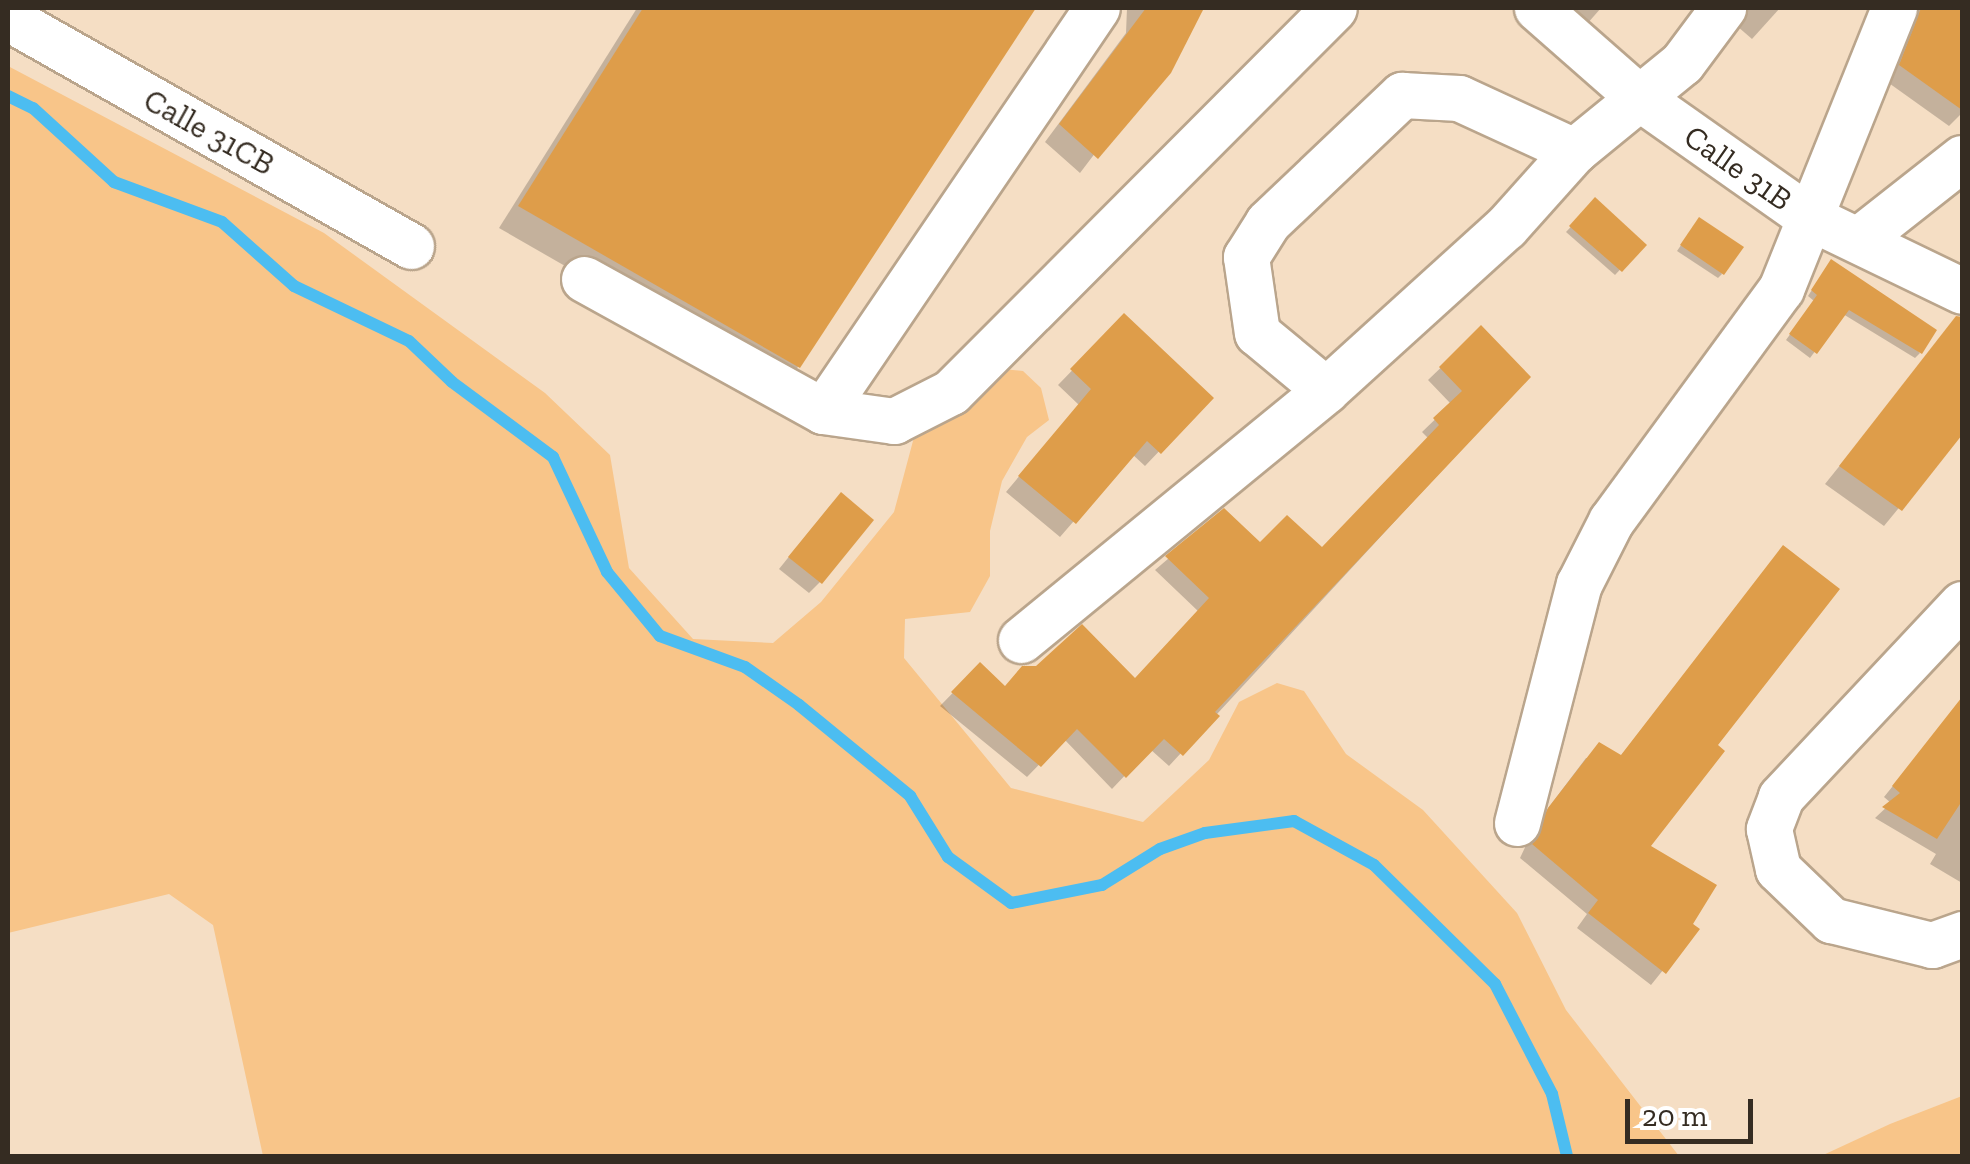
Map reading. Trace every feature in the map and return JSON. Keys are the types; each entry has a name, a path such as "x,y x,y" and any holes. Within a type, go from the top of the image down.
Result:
{"street":[{"path":"824,412 1097,8"},
{"name":"Calle 31B","path":"1537,8 1637,96 1807,216 1962,291"},
{"path":"1021,640 1326,390 1506,227 1574,151 1682,63 1722,8"},
{"path":"1516,824 1579,584 1611,520 1780,289 1894,8"},
{"path":"584,278 824,412 894,421 951,392 1306,16"},
{"name":"Calle 31CB","path":"8,18 411,246"},
{"path":"1326,390 1256,333 1246,257 1268,222 1402,95 1459,98 1574,151"},
{"path":"1858,239 1962,158"},
{"path":"1962,604 1782,798 1769,829 1778,869 1831,920 1932,945 1962,934"}],"shaded area":[{"path":"8,66 324,233 545,393 610,455 629,568 693,639 773,643 821,602 894,512 917,426 992,368 1023,371 1041,388 1049,420 1027,437 1002,481 990,531 990,576 970,612 905,619 904,658 1011,788 1143,822 1209,760 1239,702 1277,683 1304,691 1346,754 1423,810 1517,913 1566,1010 1679,1156 263,1156 213,925 169,894 8,933"},
{"path":"1962,1096 1962,1156 1821,1156 1890,1124"}],"building":[{"path":"643,8 1036,8 800,368 518,206"},
{"path":"1146,8 1204,8 1171,73 1098,159 1059,124"},
{"path":"1921,8 1962,8 1962,110 1899,65"},
{"path":"1595,197 1647,245 1622,272 1569,226"},
{"path":"1699,217 1744,247 1724,275 1680,245"},
{"path":"1831,259 1937,330 1922,354 1849,310 1817,354 1789,334 1817,295 1811,290"},
{"path":"1124,313 1214,398 1161,454 1147,441 1076,524 1018,476 1091,389 1070,369"},
{"path":"1956,316 1962,317 1962,435 1902,511 1839,466"},
{"path":"1481,325 1531,377 1215,712 1220,716 1183,756 1164,739 1126,778 1077,729 1041,767 951,692 980,662 1005,686 1022,666 1036,666 1082,624 1135,678 1209,598 1165,556 1224,508 1260,542 1287,515 1322,547 1439,425 1433,418 1462,391 1439,367"},
{"path":"841,492 874,520 822,584 788,557"},
{"path":"1783,545 1840,589 1718,745 1725,751 1651,846 1717,885 1693,924 1700,929 1666,974 1588,913 1598,900 1532,844 1548,808 1599,742 1621,755"},
{"path":"1962,697 1962,801 1937,839 1882,807 1900,793 1892,786"}],"waterway":[{"path":"8,96 33,108 114,182 222,222 294,286 409,341 452,382 553,457 607,572 660,636 745,667 799,705 910,796 948,857 1011,903 1102,885 1160,849 1205,833 1294,821 1374,865 1495,984 1552,1094 1567,1156"}]}
